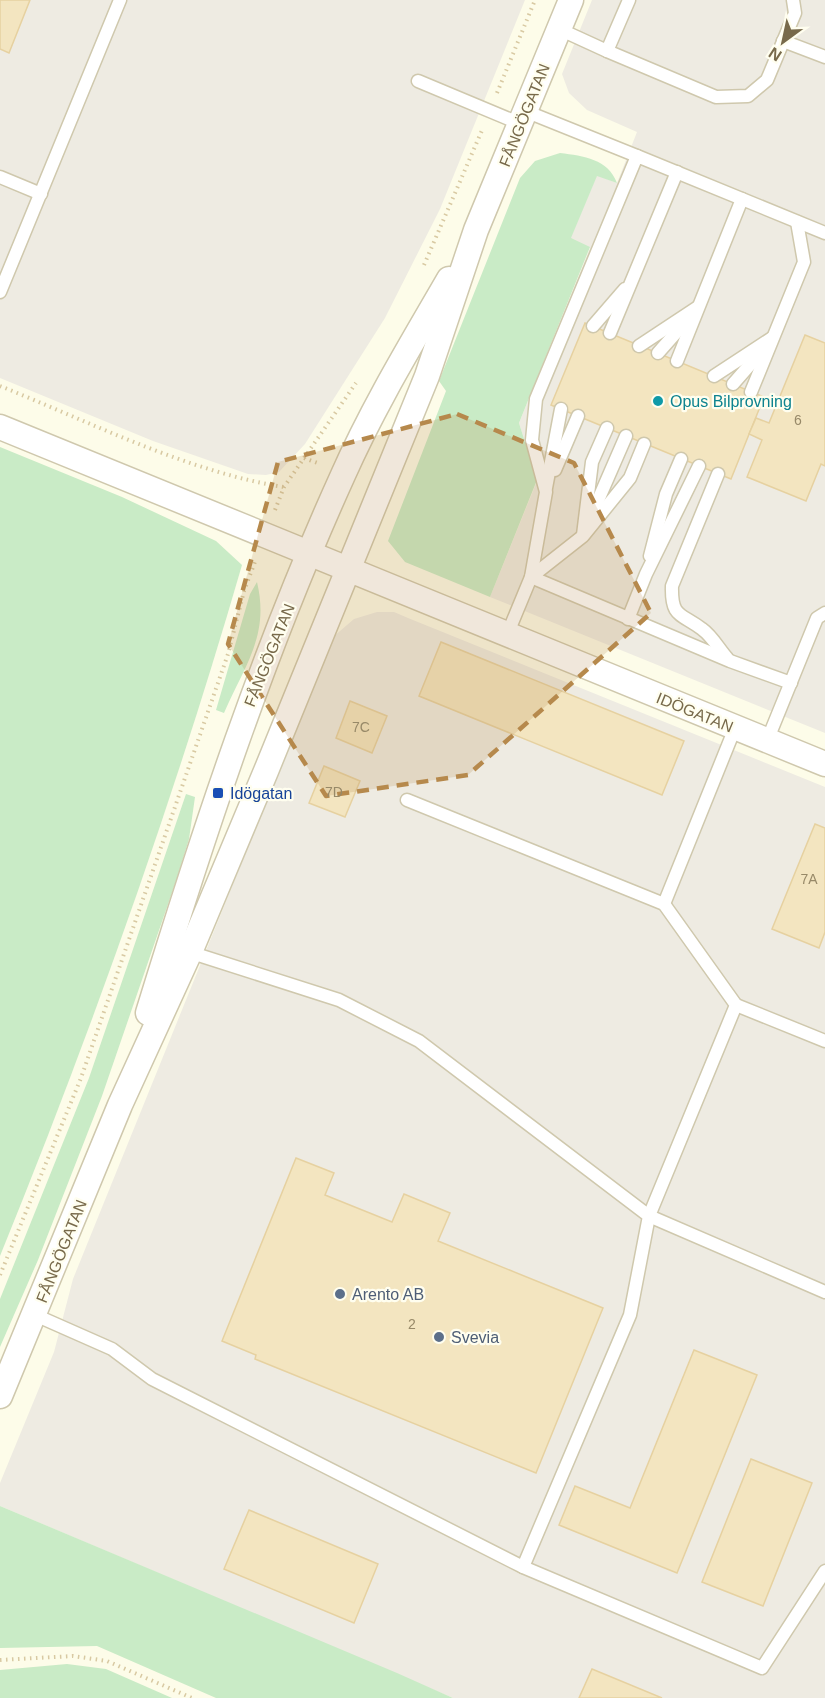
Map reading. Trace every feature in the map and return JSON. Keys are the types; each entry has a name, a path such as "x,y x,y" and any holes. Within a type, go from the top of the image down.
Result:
{"street":[{"name":"FÅNGÖGATAN","path":"0,1396 120,1105 179,948 347,570 426,376 476,230 571,0"},
{"name":"FÅNGÖGATAN","path":"179,948 244,718 309,555 343,474 386,390 476,230"},
{"name":"IDÖGATAN","path":"0,427 825,764"}],"lane":[{"path":"0,292 120,0"},
{"path":"607,51 629,0"},
{"path":"559,28 716,97 748,96 767,80 795,13 793,0"},
{"path":"783,41 825,57"},
{"path":"418,81 637,156 825,233"},
{"path":"546,492 532,440 536,399 637,156"},
{"path":"610,333 677,172"},
{"path":"0,177 40,194"},
{"path":"677,361 742,199"},
{"path":"751,392 804,262 797,222"},
{"path":"593,326 632,282"},
{"path":"639,346 698,307"},
{"path":"658,353 698,307"},
{"path":"714,376 772,338"},
{"path":"733,384 772,338"},
{"path":"507,635 531,577 561,409"},
{"path":"546,492 578,416"},
{"path":"583,536 592,462 607,428"},
{"path":"583,536 626,436"},
{"path":"531,577 583,536 630,478 644,444"},
{"path":"646,574 666,494 681,459"},
{"path":"628,619 646,574 699,466"},
{"path":"718,474 672,586 672,604 678,615 703,630 730,661"},
{"path":"531,577 730,661 790,683"},
{"path":"767,741 817,618 825,614"},
{"path":"664,904 735,728"},
{"path":"407,800 664,904 736,1005 825,1041"},
{"path":"179,948 339,1000 419,1041 649,1216 825,1292"},
{"path":"523,1567 630,1315 649,1216 736,1005"},
{"path":"35,1315 112,1349 152,1379 523,1567 762,1668 825,1571"}],"path":[{"path":"0,386 203,466 256,483 284,487"},
{"path":"0,1660 73,1656 107,1661 192,1698"}],"highlighted area":[{"path":"457,414 574,463 651,613 468,775 326,796 228,644 278,462"}],"shaded area":[{"path":"0,0 525,0 440,209 385,318 305,444 279,472 266,475 248,474 153,441 0,378"},
{"path":"592,0 825,0 825,733 490,597 537,481 519,423 590,248 570,239 597,175 617,183 637,132 587,110 569,93 562,74"},
{"path":"377,612 394,612 825,787 825,1698 453,1698 0,1506 0,1483 54,1352 73,1279 333,637 354,619"}],"green space":[{"path":"560,153 594,160 608,169 617,183 597,176 571,238 590,247 519,423 537,480 490,597 405,562 388,541 446,391 439,381 520,178 535,161"},
{"path":"0,447 122,497 216,541 242,565 216,653 130,914 67,1086 0,1256"},
{"path":"257,582 260,601 258,635 247,665 224,713 216,710 250,594"},
{"path":"186,794 195,797 189,839 177,878 102,1096 38,1260 0,1347 0,1299 89,1078"},
{"path":"0,1506 453,1698 216,1698 97,1646 0,1648"},
{"path":"67,1664 106,1669 172,1698 0,1698 0,1670"}],"building":[{"path":"0,0 30,0 9,53 0,49"},
{"name":"Opus Bilprovning","path":"585,323 764,397 731,479 551,405"},
{"path":"805,335 825,343 825,466 821,464 806,501 747,477 762,440 749,434 756,418 769,423"},
{"path":"441,642 684,741 662,795 419,696"},
{"path":"350,701 387,716 372,753 336,738"},
{"path":"324,766 360,781 345,817 309,803"},
{"path":"815,824 825,828 825,932 819,948 772,929"},
{"path":"296,1158 334,1173 325,1195 392,1222 404,1194 450,1213 438,1241 603,1308 536,1473 255,1359 256,1355 222,1341"},
{"path":"694,1350 757,1375 677,1573 559,1525 575,1486 630,1508"},
{"path":"751,1459 812,1483 763,1606 702,1582"},
{"path":"249,1510 378,1564 354,1623 224,1569"},
{"path":"592,1669 662,1698 579,1698"}],"place":[{"name":"Opus Bilprovning","path":"658,401"},
{"name":"Idögatan","path":"218,793"},
{"name":"Arento AB","path":"340,1294"},
{"name":"Svevia","path":"439,1337"}]}
